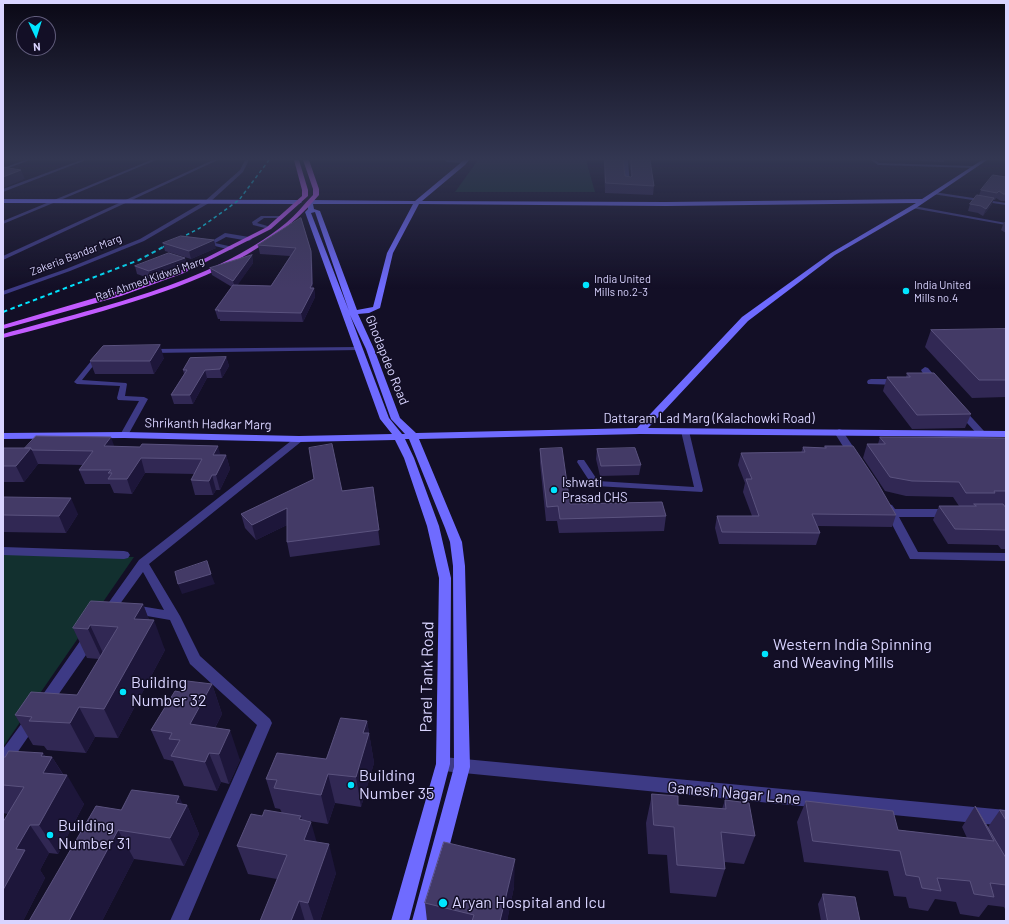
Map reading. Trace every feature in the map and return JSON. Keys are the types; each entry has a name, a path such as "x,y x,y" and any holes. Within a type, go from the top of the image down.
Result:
{"main road":[{"name":"Rafi Ahmed Kidwai Marg","path":"3,327 118,294 182,272 269,228 298,203"},
{"name":"Rafi Ahmed Kidwai Marg","path":"3,336 135,298 197,277 244,253 278,233 311,206"}],"street":[{"path":"302,203 311,206 387,203"},
{"name":"Ghodapdeo Road","path":"350,313 376,308 390,253 416,203"},
{"path":"556,203 741,203"},
{"path":"640,430 745,319 833,254 920,203"},
{"name":"Ghodapdeo Road","path":"311,206 308,212 350,313 370,349 396,419 412,435"},
{"name":"Ghodapdeo Road","path":"350,313 358,349 385,419 398,435"},
{"path":"921,382 938,385 925,370"},
{"path":"871,382 907,382"},
{"path":"956,405 981,434"},
{"name":"Dattaram Lad Marg (Kalachowki Road)","path":"412,435 640,430 1006,434"},
{"path":"839,432 862,468"},
{"name":"Shrikanth Hadkar Marg","path":"3,436 124,435 298,439 412,435"},
{"name":"Parel Tank Road","path":"398,435 409,458 433,526 445,578 443,764 400,921"},
{"path":"412,435 456,542 459,566 462,767 421,921"},
{"path":"3,761 143,563 298,439"},
{"path":"883,500 892,513 914,556 1006,557"},
{"path":"892,513 960,513"},
{"path":"3,551 124,555"},
{"path":"143,563 174,616 195,660 265,723 179,921"},
{"path":"112,608 174,616"},
{"name":"Ganesh Nagar Lane","path":"443,764 969,821 1006,818"}],"lane":[{"path":"3,223 52,203"},
{"path":"3,258 122,203"},
{"name":"Zakeria Bandar Marg","path":"3,293 68,270 142,240 205,203"},
{"path":"914,207 1006,224"},
{"path":"269,228 255,225 254,223 263,217 281,217"},
{"path":"231,248 210,244 225,235 249,239"},
{"path":"142,351 358,349"},
{"path":"102,351 77,382 124,384 120,398 144,399 124,435"},
{"path":"581,462 594,483 699,490 685,431"}],"green space":[{"path":"3,553 134,557 3,747"}],"building":[{"path":"990,203 986,209 981,206 970,204"},
{"path":"301,218 311,251 312,284 310,288 314,288 301,313 215,310 233,285 271,286 296,248 258,245"},
{"path":"181,236 214,240 189,251 163,243"},
{"path":"169,253 185,258 149,271 135,266"},
{"path":"252,255 233,281 210,268"},
{"path":"1006,329 1006,380 979,380 931,330"},
{"path":"160,345 150,361 90,361 103,346"},
{"path":"226,357 220,369 205,370 190,395 171,395 187,370 183,370 190,358"},
{"path":"907,373 934,373 971,414 917,415 887,377 910,377"},
{"path":"36,436 111,437 104,446 140,447 142,444 218,446 213,455 226,455 216,475 212,475 209,481 191,480 202,459 141,458 127,479 108,479 112,473 108,473 111,470 79,470 93,451 32,450 31,448 25,448"},
{"path":"880,437 1006,438 1006,491 994,491 995,493 966,493 959,482 912,481 890,477 867,444 885,444"},
{"path":"332,444 342,491 373,487 379,530 287,542 287,508 252,525 241,514 314,479 309,448"},
{"path":"825,446 853,446 877,482 896,515 812,514 820,533 722,532 717,516 759,516 746,479 752,479 741,453 805,452 803,447 826,448"},
{"path":"3,448 31,448 16,466 3,466"},
{"path":"562,448 570,504 662,502 666,516 560,519 558,506 547,507 540,449"},
{"path":"635,448 641,465 601,466 597,449"},
{"path":"3,497 71,498 59,516 3,515"},
{"path":"974,504 1003,504 1006,508 1006,531 955,529 939,506 976,506"},
{"path":"207,561 211,574 178,584 175,572"},
{"path":"91,601 143,604 134,619 154,620 104,709 79,707 70,723 29,721 32,717 15,715 31,692 77,695 118,627 90,625 88,629 73,628"},
{"path":"187,681 212,684 190,724 230,730 219,754 209,753 205,762 171,756 180,740 169,739 172,733 151,730 175,691 180,692"},
{"path":"341,718 367,721 363,733 369,733 356,777 328,774 321,795 274,788 277,780 266,779 277,753 326,759"},
{"path":"9,751 43,753 41,756 52,757 43,773 67,775 39,825 30,825 16,849 25,850 3,890 3,822 24,787 3,785 3,757 5,757"},
{"path":"132,790 179,796 176,803 187,805 170,838 118,830 69,921 29,921 96,806 121,810"},
{"path":"652,794 678,796 678,805 726,809 725,800 749,803 755,836 721,832 725,869 677,865 674,827 654,825"},
{"path":"806,801 893,811 898,830 994,841 975,806 1006,858 1006,885 990,883 994,897 974,894 970,881 937,878 941,891 922,888 919,877 906,875 900,851 813,841"},
{"path":"265,810 301,816 299,819 311,822 304,840 329,844 308,903 299,901 291,921 260,921 287,855 237,846 251,814 262,816"},
{"path":"1000,810 1006,811 1006,820"},
{"path":"444,842 515,859 500,921 472,921 474,915 425,903"},
{"path":"823,894 855,897 860,921 828,921"}],"railway":[{"path":"163,247 200,228 235,203"},
{"path":"3,312 139,260 165,246"}],"place":[{"name":"India United Mills no.2-3","path":"586,285"},
{"name":"India United Mills no.4","path":"906,291"},
{"name":"Ishwati Prasad CHS","path":"554,490"},
{"name":"Western India Spinning and Weaving Mills","path":"765,654"},
{"name":"Building Number 32","path":"123,692"},
{"name":"Building Number 35","path":"351,785"},
{"name":"Building Number 31","path":"50,835"},
{"name":"Aryan Hospital and Icu","path":"443,903"}]}
